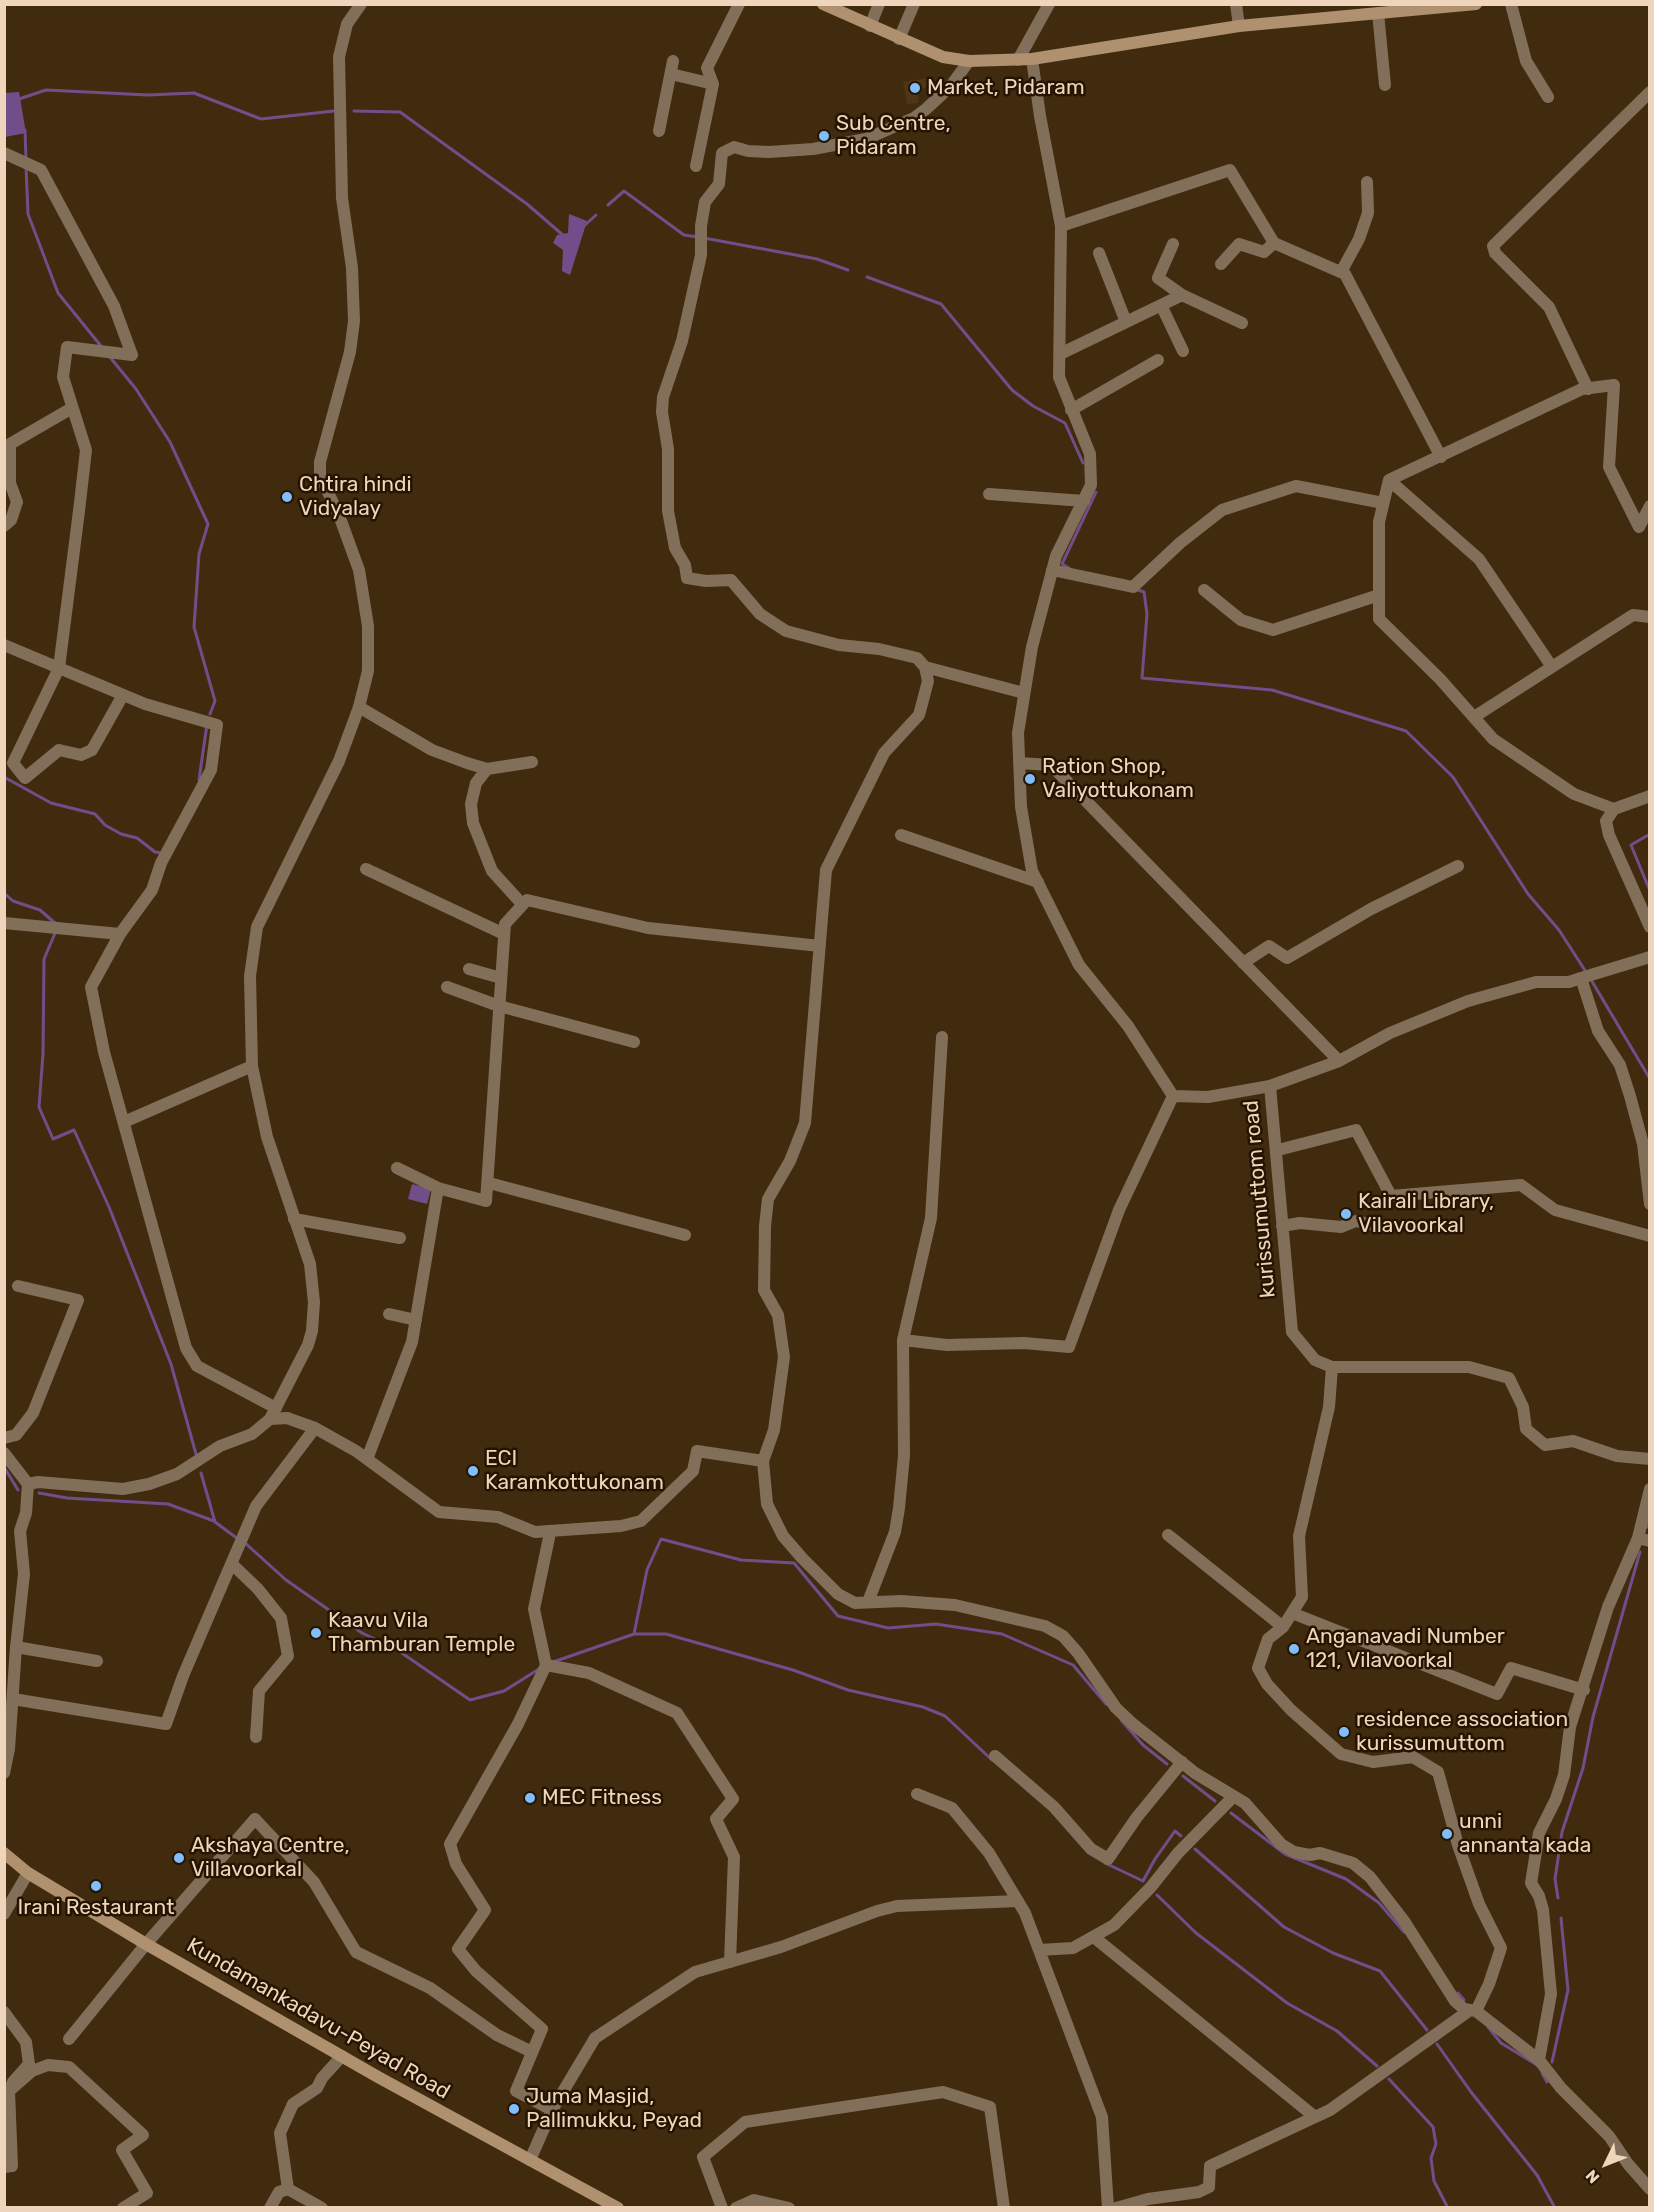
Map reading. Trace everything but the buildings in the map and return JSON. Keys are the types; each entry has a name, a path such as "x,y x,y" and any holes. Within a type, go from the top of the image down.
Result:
{"main road":[{"path":"823,4 943,57 969,61 1032,59 1239,26 1476,4"},
{"name":"Kundamankadavu-Peyad Road","path":"4,1853 28,1873 146,1944 342,2056 618,2208"}],"street":[{"path":"28,1484 38,1482 123,1489 149,1484 177,1474 220,1446 252,1434 273,1414 308,1345 312,1331 314,1302 310,1264 267,1137 252,1066 250,976 257,927 328,787 359,707 368,670 365,598 350,544 320,475 320,462 350,352 354,321 354,289 342,198 339,57 347,24 361,4"},
{"path":"696,166 713,84 707,68 739,4"},
{"path":"870,26 879,4"},
{"path":"898,39 914,4"},
{"path":"1018,60 1049,4"},
{"path":"1236,4 1239,26"},
{"path":"1511,4 1526,61 1548,97"},
{"path":"1378,13 1385,85"},
{"path":"903,1340 946,1345 1024,1343 1069,1347 1119,1210 1173,1096 1128,1026 1079,965 1032,871 1021,807 1018,733 1032,647 1056,556 1091,485 1090,454 1059,377 1062,226 1040,116 1032,59"},
{"path":"659,131 673,61"},
{"path":"969,61 950,87 926,109 914,118 866,139 813,149 769,152 734,147 722,153 719,184 705,202 701,226 701,249 682,341 663,397 662,412 668,448 666,490 670,521 675,548 684,565 687,578 706,581 731,580 760,614 786,631 839,645 904,654 917,658 925,667 928,681 919,715 884,753 826,870 806,1123 790,1161 768,1199 765,1226 764,1290 778,1315 784,1357 774,1430 763,1461 767,1504 783,1536 838,1594 855,1603 902,1601 955,1605 1045,1626 1063,1636 1078,1653 1116,1708 1182,1762 1245,1803 1281,1844 1294,1851 1310,1855 1320,1853 1353,1863 1370,1877 1404,1920 1455,2001 1464,2009 1473,2010 1539,2061 1561,2088 1609,2136 1628,2164 1650,2189"},
{"path":"671,75 713,84"},
{"path":"1588,389 1550,307 1495,253 1493,246 1647,99"},
{"path":"4,153 41,170 114,306 132,355 66,347 63,376 86,450 59,668 13,763 25,778 59,750 81,755 92,750 123,695"},
{"path":"1062,226 1230,170 1274,243 1345,274 1440,457"},
{"path":"1341,272 1359,239 1368,213 1366,182"},
{"path":"1221,264 1239,244 1264,252 1274,243"},
{"path":"1173,244 1158,278 1182,295 1242,323"},
{"path":"1098,253 1126,322"},
{"path":"1060,354 1182,295"},
{"path":"1161,305 1183,351"},
{"path":"1071,410 1158,360"},
{"path":"1389,480 1588,389 1614,385 1610,467 1639,527 1650,506"},
{"path":"4,526 11,520 17,502 10,483 10,444 72,408"},
{"path":"1389,480 1379,522 1378,619 1440,678 1493,739 1574,794 1614,809"},
{"path":"1389,480 1479,559 1552,667"},
{"path":"1052,570 1133,587 1180,543 1222,510 1296,486 1383,503"},
{"path":"989,494 1084,501"},
{"path":"1204,590 1241,620 1274,630 1379,595"},
{"path":"1474,717 1633,615 1650,617"},
{"path":"4,645 145,704 217,725 211,770 161,863 152,890 120,934 92,987 104,1052 186,1348 197,1366 273,1414 315,1428 367,1459 440,1512 498,1517 535,1532 550,1533 640,1521 693,1471 697,1451 763,1461"},
{"path":"925,667 1024,693"},
{"path":"359,707 432,750 488,769 532,762"},
{"path":"1019,763 1051,765 1339,1061"},
{"path":"488,769 476,783 471,804 473,823 492,871 522,903"},
{"path":"1650,796 1614,809 1606,821 1609,835 1650,927"},
{"path":"901,835 1038,882"},
{"path":"1243,963 1269,946 1282,957 1287,958 1371,909 1458,866"},
{"path":"366,869 504,934"},
{"path":"397,1168 438,1188 486,1201 489,1183 504,924 527,900 648,928 820,946"},
{"path":"4,924 120,934"},
{"path":"1270,1086 1339,1061 1390,1033 1468,1001 1536,982 1569,982 1650,957"},
{"path":"469,969 501,978"},
{"path":"1581,978 1598,1031 1620,1065 1636,1113 1643,1144 1650,1204"},
{"path":"447,987 499,1006 634,1042"},
{"path":"868,1602 895,1532 899,1508 904,1455 903,1340 931,1218 942,1036"},
{"path":"124,1122 252,1066"},
{"name":"kurissumuttom road","path":"1173,1096 1208,1097 1270,1086 1278,1150 1282,1226 1292,1332 1315,1360 1332,1367"},
{"path":"1278,1150 1356,1130 1391,1196 1521,1185 1555,1210 1650,1236"},
{"path":"489,1183 685,1234"},
{"path":"367,1459 412,1342 438,1188"},
{"path":"294,1219 400,1238"},
{"path":"1282,1226 1300,1223 1341,1227 1356,1221 1378,1226"},
{"path":"4,1438 16,1435 33,1413 78,1300 18,1286"},
{"path":"389,1314 416,1320"},
{"path":"1116,2208 1148,2199 1199,2192 1209,2187 1210,2166 1330,2110 1473,2010 1489,1984 1501,1948 1479,1904 1458,1845 1438,1772 1413,1757 1373,1762 1341,1754 1291,1710 1267,1684 1258,1668 1268,1639 1283,1627 1302,1597 1299,1536 1329,1407 1332,1367 1469,1367 1509,1378 1523,1407 1526,1429 1545,1444 1574,1441 1617,1456 1650,1459"},
{"path":"13,1700 166,1724 183,1676 233,1565 256,1506 315,1428"},
{"path":"4,1453 28,1484 26,1513 20,1531 24,1574 4,1773"},
{"path":"1539,2061 1551,1994 1543,1910 1539,1896 1531,1883 1532,1869 1539,1833 1556,1800 1564,1775 1570,1727 1584,1690 1608,1607 1644,1539 1650,1489"},
{"path":"550,1533 534,1609 546,1665 513,1733 450,1844 456,1863 485,1910 458,1949 476,1971 542,2029 516,2091 552,2110"},
{"path":"1168,1535 1283,1627"},
{"path":"233,1565 258,1589 281,1618 288,1656 260,1691 256,1737"},
{"path":"1292,1613 1497,1694 1511,1668 1584,1690"},
{"path":"16,1647 98,1661"},
{"path":"546,1665 589,1672 677,1713 733,1799 716,1819 734,1857 730,1962"},
{"path":"995,1756 1054,1807 1090,1849 1108,1859 1143,1810 1182,1762"},
{"path":"917,1794 952,1808 988,1853 1018,1901 1039,1950 1102,2117 1108,2208"},
{"path":"1039,1950 1073,1948 1095,1938 1114,1925 1151,1887 1178,1853 1233,1797"},
{"path":"69,2039 146,1944 255,1819 314,1882 356,1952 430,1988 497,2034 532,2052"},
{"path":"4,1914 28,1873"},
{"path":"530,2160 552,2110 596,2038 695,1972 897,1906 1018,1901"},
{"path":"1095,1938 1315,2117"},
{"path":"4,2012 26,2042 29,2064 12,2082 9,2091 12,2166 4,2167"},
{"path":"288,2189 285,2154 280,2133 293,2104 317,2088 322,2078 342,2056"},
{"path":"9,2091 32,2071 48,2065 69,2067 143,2135 122,2150 147,2193 123,2208"},
{"path":"722,2208 703,2157 745,2122 943,2091 990,2107 1004,2208"},
{"path":"270,2208 279,2192 288,2189 322,2208"},
{"path":"736,2208 754,2200 789,2208"}],"shaded area":[{"name":"Market, Pidaram","path":"933,77 934,84 918,91 918,103 907,104 903,82"},
{"path":"19,92 26,133 5,137 5,93"},
{"path":"569,214 587,221 570,275 562,271 563,250 553,243 557,235 568,233"},
{"path":"412,1184 431,1189 427,1204 408,1199"}],"waterway":[{"path":"19,99 46,90 148,95 194,93 261,119 334,111"},
{"path":"354,111 400,112 527,204 564,236"},
{"path":"25,130 26,160"},
{"path":"26,166 28,214 58,293 101,346"},
{"path":"608,205 624,191 684,235 698,237"},
{"path":"584,226 596,215"},
{"path":"704,238 817,259 848,270"},
{"path":"867,277 941,304 1012,390 1033,406 1065,423 1083,463"},
{"path":"109,356 136,389 170,442 208,524 199,554 194,627 215,701 210,714"},
{"path":"1069,568 1062,564 1096,492"},
{"path":"1135,589 1144,592 1147,614 1142,678 1272,690 1406,731 1453,777 1528,894 1559,930 1586,972"},
{"path":"199,780 207,724"},
{"path":"4,777 51,803 95,814 105,825 121,834 137,838 155,852 161,853"},
{"path":"1650,834 1631,845 1650,891"},
{"path":"4,893 13,901 40,910 55,923"},
{"path":"56,931 44,959 43,1054 39,1107 53,1139 74,1130 109,1207 171,1364 196,1454"},
{"path":"1590,978 1650,1079"},
{"path":"4,1467 18,1490"},
{"path":"201,1473 215,1522 238,1539"},
{"path":"39,1493 67,1498 168,1504 214,1521"},
{"path":"1647,1527 1650,1518"},
{"path":"634,1634 647,1570 661,1539 741,1560 794,1563 838,1616 888,1628 936,1624 1002,1634 1073,1665 1106,1704"},
{"path":"244,1542 286,1580 362,1633 396,1649 470,1700 504,1691 539,1669"},
{"path":"1558,1898 1555,1879 1562,1832 1583,1768 1593,1717 1640,1552"},
{"path":"553,1662 634,1634 666,1634 793,1670 848,1690 923,1707 945,1716 992,1760"},
{"path":"1121,1720 1143,1745 1167,1764"},
{"path":"1183,1776 1215,1801"},
{"path":"1231,1813 1285,1854 1346,1879 1379,1903 1404,1932"},
{"path":"1105,1863 1143,1881 1175,1831 1181,1836"},
{"path":"1195,1849 1284,1927 1333,1953 1380,1971 1427,2030"},
{"path":"1157,1895 1196,1933 1287,2003 1337,2031 1377,2066"},
{"path":"1552,2062 1568,1990 1561,1918"},
{"path":"1458,1993 1464,2000"},
{"path":"1488,2027 1501,2043 1537,2065"},
{"path":"1437,2044 1471,2092 1537,2175 1555,2208"},
{"path":"1542,2073 1547,2082"},
{"path":"1389,2079 1433,2127 1436,2144 1431,2158 1434,2181 1448,2208"}],"place":[{"name":"Market, Pidaram","path":"915,88"},
{"name":"Sub Centre, Pidaram","path":"824,136"},
{"name":"Chtira hindi Vidyalay","path":"287,497"},
{"name":"Ration Shop, Valiyottukonam","path":"1030,779"},
{"name":"Kairali Library, Vilavoorkal","path":"1346,1214"},
{"name":"ECI Karamkottukonam","path":"473,1471"},
{"name":"Kaavu Vila Thamburan Temple","path":"316,1633"},
{"name":"Anganavadi Number 121, Vilavoorkal","path":"1294,1649"},
{"name":"residence association kurissumuttom","path":"1344,1732"},
{"name":"MEC Fitness","path":"530,1798"},
{"name":"unni annanta kada","path":"1447,1834"},
{"name":"Akshaya Centre, Villavoorkal","path":"179,1858"},
{"name":"Irani Restaurant","path":"96,1886"},
{"name":"Juma Masjid, Pallimukku, Peyad","path":"514,2109"}]}
